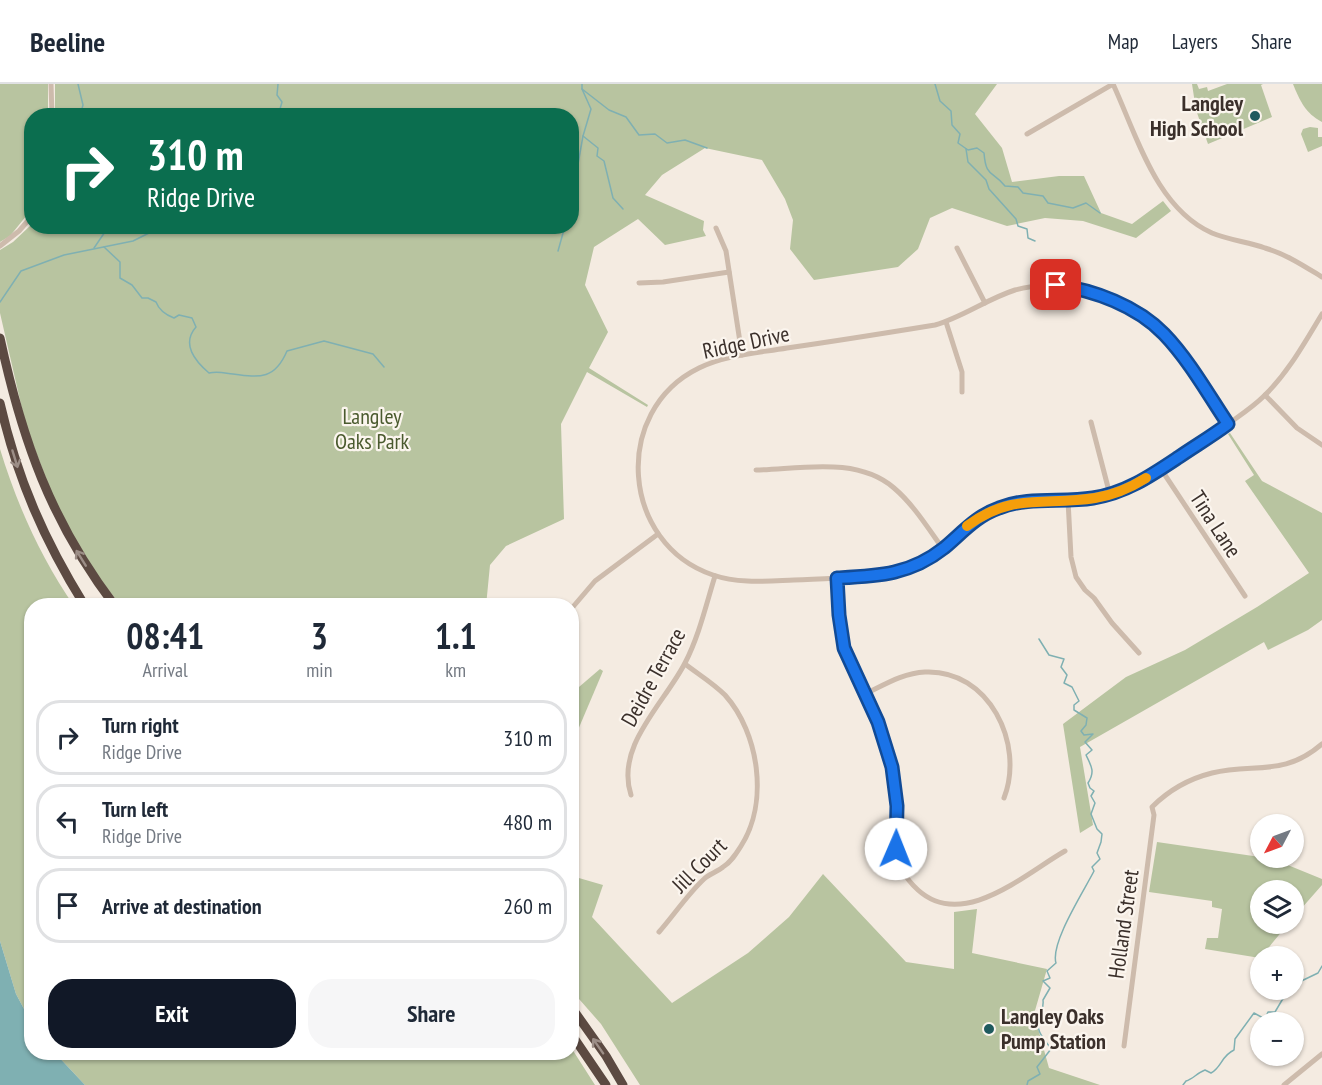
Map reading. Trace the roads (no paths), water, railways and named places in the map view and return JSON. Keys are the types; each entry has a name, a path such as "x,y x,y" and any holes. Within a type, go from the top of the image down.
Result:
{"highway":[{"path":"0,338 26,438 46,493 73,545 109,598"},
{"path":"0,403 14,459 33,509 60,565 80,598"},
{"path":"579,1018 623,1085"},
{"path":"579,1045 606,1085"}],"street":[{"path":"51,84 52,108"},
{"path":"1027,134 1113,84 1156,179 1178,210 1211,232 1279,253 1322,277"},
{"path":"0,246 24,226"},
{"path":"716,228 726,251 742,355"},
{"path":"957,248 985,303"},
{"path":"639,283 663,282 729,272"},
{"name":"Ridge Drive","path":"1228,424 1170,340 1151,322 1128,308 1093,294 1056,285 1034,286 1015,290 946,322 742,355 711,363 688,374 669,390 649,419 640,444 638,477 644,507 658,534 682,560 715,576 747,582 880,576 894,573 921,563 943,549 977,519 1000,507 1028,501 1089,499 1110,495 1132,486 1161,469 1228,424 1265,395 1290,363 1322,314"},
{"path":"946,322 962,372 962,392"},
{"path":"1265,395 1297,428 1322,445"},
{"path":"1091,422 1110,495"},
{"path":"756,470 839,467 875,476 896,490 943,549"},
{"name":"Tina Lane","path":"1161,469 1245,596"},
{"path":"1068,500 1071,557 1076,577 1084,590 1094,598 1112,623 1139,652"},
{"path":"579,600 595,581 658,534"},
{"name":"Deidre Terrace","path":"631,795 627,773 631,755 639,736 685,664 702,621 715,576"},
{"path":"837,578 842,639 878,722 892,767 897,806 897,855 909,880 929,898 939,902 956,904 986,900 1065,851"},
{"name":"Jill Court","path":"659,933 705,878 729,863 741,847 753,817 756,798 754,757 741,719 717,688 685,664"},
{"path":"865,694 905,676 925,672 953,676 977,689 990,702 1003,725 1011,770 1004,798"},
{"name":"Holland Street","path":"1124,1046 1154,815 1152,807 1166,794 1200,776 1226,771 1273,768 1293,763 1322,744"},
{"path":"1284,1085 1322,1054"}],"water":[{"path":"0,941 16,994 24,1009 24,1060 62,1060 85,1085 0,1085"}],"waterway":[{"path":"78,84 82,108"},
{"path":"278,84 277,95 282,102 280,108"},
{"path":"579,159 591,109 582,84"},
{"path":"935,84 940,101 951,111 952,125 960,134 958,143 968,150 977,148 984,153 988,170 1005,186 1018,187 1023,193 1043,196 1048,203 1073,208 1086,203 1100,213"},
{"path":"582,89 609,110 626,117 639,135 655,134 667,143 685,140 707,148"},
{"path":"583,136 598,148 597,156 604,161 613,198 623,209"},
{"path":"966,149 968,162 986,180 989,189 1016,219 1018,226 1027,229 1028,238 1035,241"},
{"path":"94,248 104,234"},
{"path":"0,302 21,271 64,255 133,241 147,234"},
{"path":"558,251 563,234"},
{"path":"104,247 120,262 120,278 132,285 142,298 156,302 163,312 174,318 179,315 192,318 196,327 192,333 190,346 195,358 209,373 259,376 272,372 287,351 324,341 373,354 384,367"},
{"path":"1027,1085 1028,1081 1040,1074 1037,1067 1051,1049 1038,1028 1043,1000 1050,988 1043,981 1050,978 1047,971 1056,963 1058,943 1063,930 1094,871 1092,867 1100,859 1097,853 1102,834 1097,829 1091,814 1095,803 1091,796 1094,791 1088,783 1092,769 1086,755 1092,750 1085,742 1093,734 1084,735 1081,731 1086,725 1087,718 1074,710 1074,705 1079,701 1072,687 1064,683 1067,675 1061,667 1064,659 1049,655 1039,639"},
{"path":"1304,980 1318,973 1322,966"},
{"path":"1183,1085 1202,1071 1211,1073 1215,1071 1226,1055 1234,1050 1235,1039 1254,1013 1265,1019 1268,1012 1275,1012 1282,1000"}],"place":[{"name":"Langley High School","path":"1255,116"},
{"name":"Langley Oaks Pump Station","path":"989,1029"}],"park label":[{"name":"Langley Oaks Park","path":"372,428"}]}
